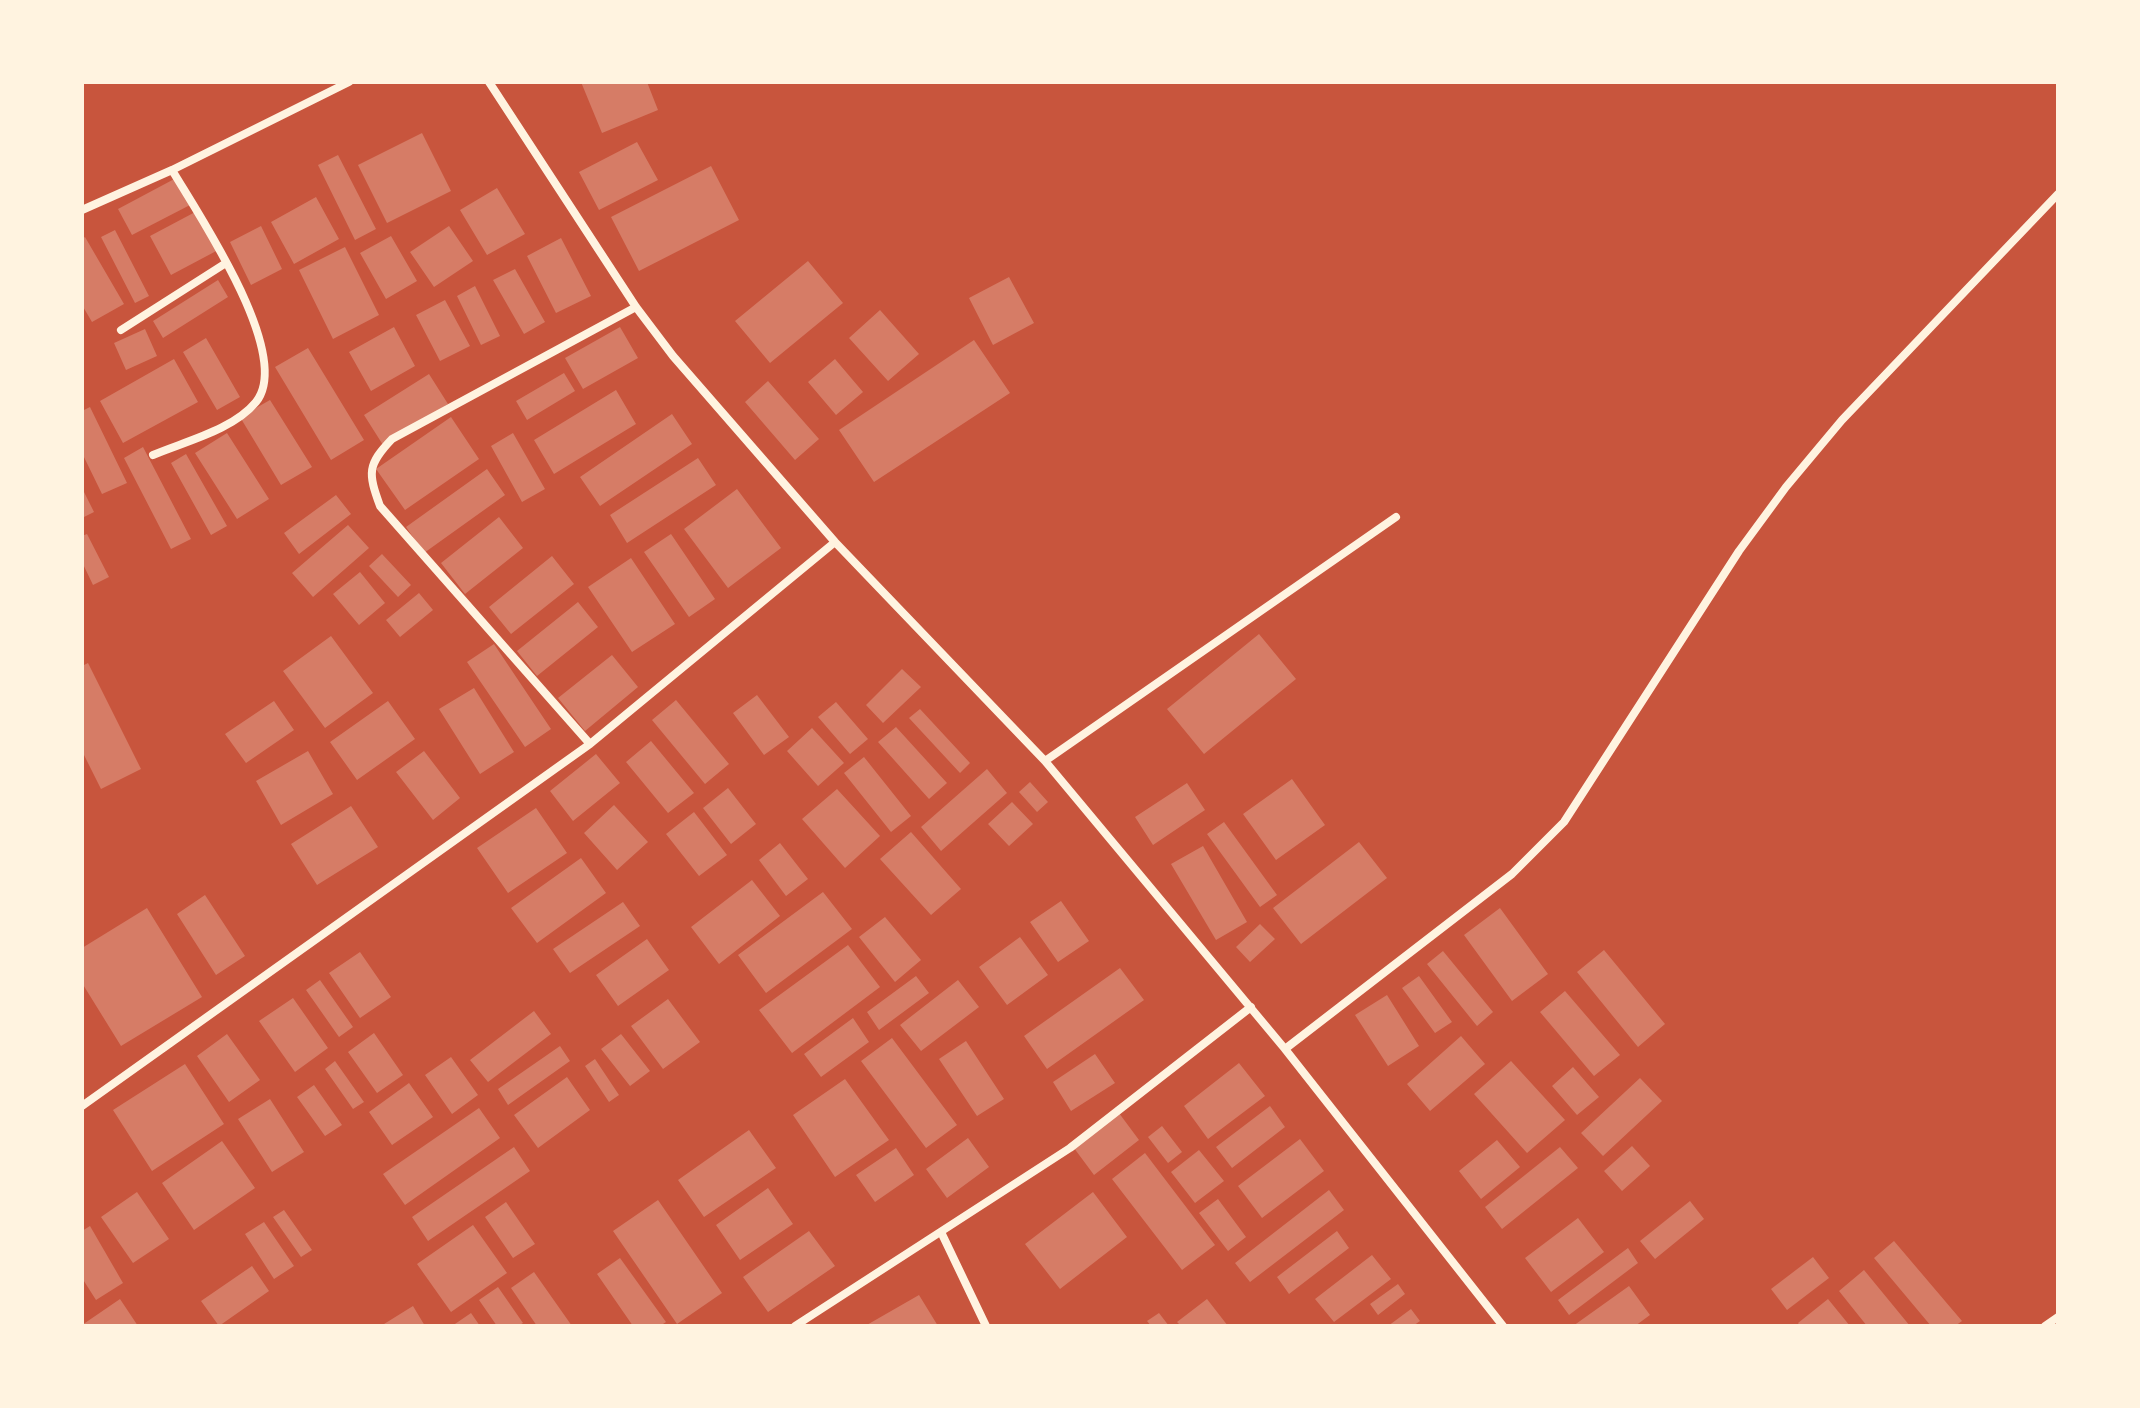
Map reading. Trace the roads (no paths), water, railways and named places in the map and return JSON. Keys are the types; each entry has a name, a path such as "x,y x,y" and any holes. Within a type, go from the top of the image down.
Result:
{"street":[{"path":"82,210 172,170 349,82"},
{"path":"489,82 636,307 673,356 835,542 1045,761 1251,1007 1503,1326"},
{"path":"153,455 233,421 257,401 267,377 262,346 247,305 172,170"},
{"path":"1285,1049 1512,874 1564,822 1739,551 1786,487 1842,420 2058,194"},
{"path":"121,330 226,263"},
{"path":"590,744 380,506 369,477 375,457 392,439 636,307"},
{"path":"1045,761 1396,517"},
{"path":"82,1106 590,744 835,542"},
{"path":"795,1326 1070,1148 1251,1007"},
{"path":"941,1232 986,1326"},
{"path":"2045,1326 2058,1317"}]}
